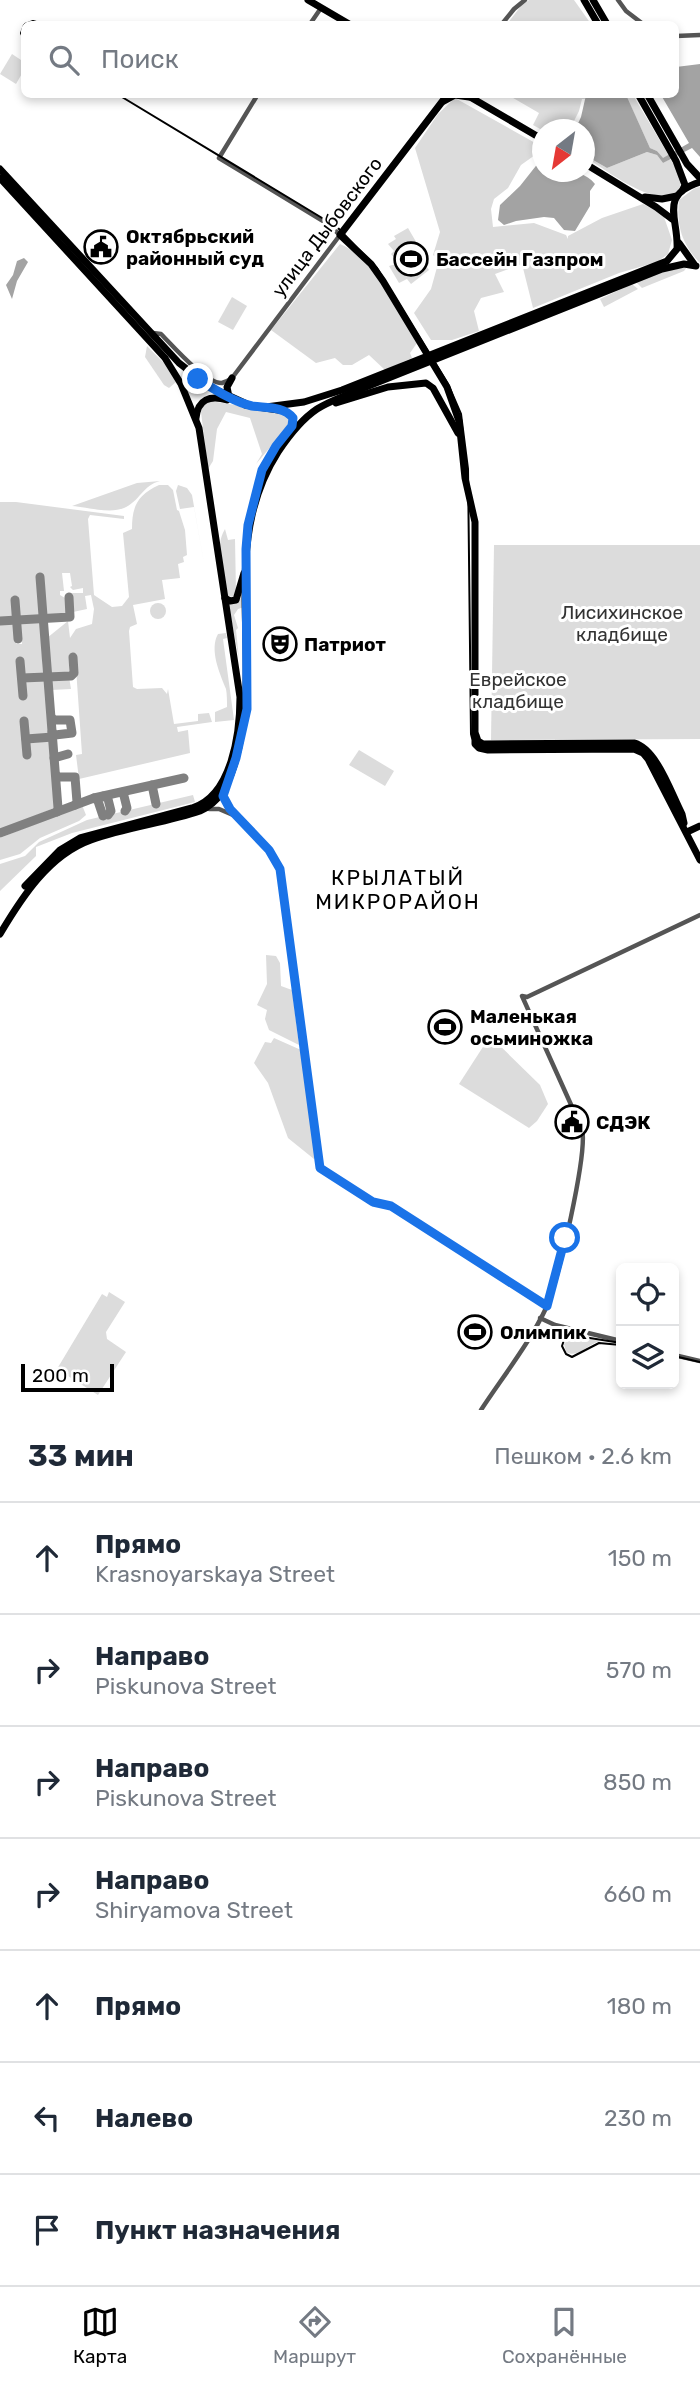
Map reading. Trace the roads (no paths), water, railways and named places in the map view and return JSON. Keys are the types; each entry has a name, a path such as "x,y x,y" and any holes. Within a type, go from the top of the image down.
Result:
{"main road":[{"path":"308,0 344,21"},
{"path":"584,0 596,21"},
{"path":"593,0 605,21"},
{"path":"471,98 532,133"},
{"path":"641,98 673,147"},
{"path":"649,98 679,159 684,182 672,210 677,239 685,254 698,267"},
{"name":"улица Дыбовского","path":"340,234 440,101"},
{"path":"629,189 655,199 673,198 700,180 679,159"},
{"path":"0,169 185,368 210,387 248,405"},
{"path":"595,169 667,214 673,222"},
{"path":"0,178 170,365 196,419 236,662 240,705 238,728 228,767 207,802 92,833 52,862 25,887 0,925"},
{"path":"340,234 377,272 452,398 458,418 462,452"},
{"path":"661,267 674,254 677,239"},
{"path":"258,492 287,440 315,411 325,405 417,363 661,267 685,263 698,267"},
{"path":"266,407 303,402 342,390 367,377 417,363"},
{"path":"229,397 227,387 232,378"},
{"path":"325,405 388,387 423,382 430,385 457,429 475,522 476,739 483,744 634,743 644,746 653,755 682,814 700,860"},
{"path":"327,386 333,391 342,390"},
{"path":"72,846 204,810 223,792 236,758 247,709 248,525 262,470 293,418 288,412 211,397 201,403 196,419"},
{"path":"444,407 452,408 452,398"},
{"path":"225,598 236,600 246,569"},
{"path":"687,832 700,826"},
{"path":"0,934 27,891 52,862"}],"street":[{"path":"504,21 525,0"},
{"path":"618,0 626,11 639,21"},
{"path":"312,21 321,8"},
{"path":"679,36 700,35"},
{"path":"256,98 219,158 340,234"},
{"name":"улица Дыбовского","path":"232,378 340,234"},
{"path":"151,331 161,334 196,368 216,382 224,383 232,378"},
{"path":"223,792 228,807 272,855 280,869 320,1168 373,1202 391,1206 547,1306"},
{"path":"204,810 222,809 251,830"},
{"path":"481,1410 547,1306 575,1197 584,1135 522,996 527,997 700,915"},
{"path":"541,1318 563,1327 616,1340"},
{"path":"679,1356 700,1361"}],"tram line":[{"path":"124,98 337,227 377,268 448,384 461,414 468,469 471,734 475,743 490,748 634,747 644,750 700,862"},
{"path":"616,1342 571,1335 565,1337 562,1346 566,1354 572,1357 599,1343 616,1345"},
{"path":"679,1357 700,1362"}],"place":[{"name":"Октябрьский районный суд","path":"101,247"},
{"name":"Бассейн Газпром","path":"411,259"},
{"name":"Патриот","path":"280,644"},
{"name":"Маленькая осьминожка","path":"445,1027"},
{"name":"СДЭК","path":"572,1122"},
{"name":"Олимпик","path":"475,1332"}],"district":[{"name":"КРЫЛАТЫЙ МИКРОРАЙОН","path":"398,889"}],"park label":[{"name":"Лисихинское кладбище","path":"622,623"},
{"name":"Еврейское кладбище","path":"518,690"}]}
